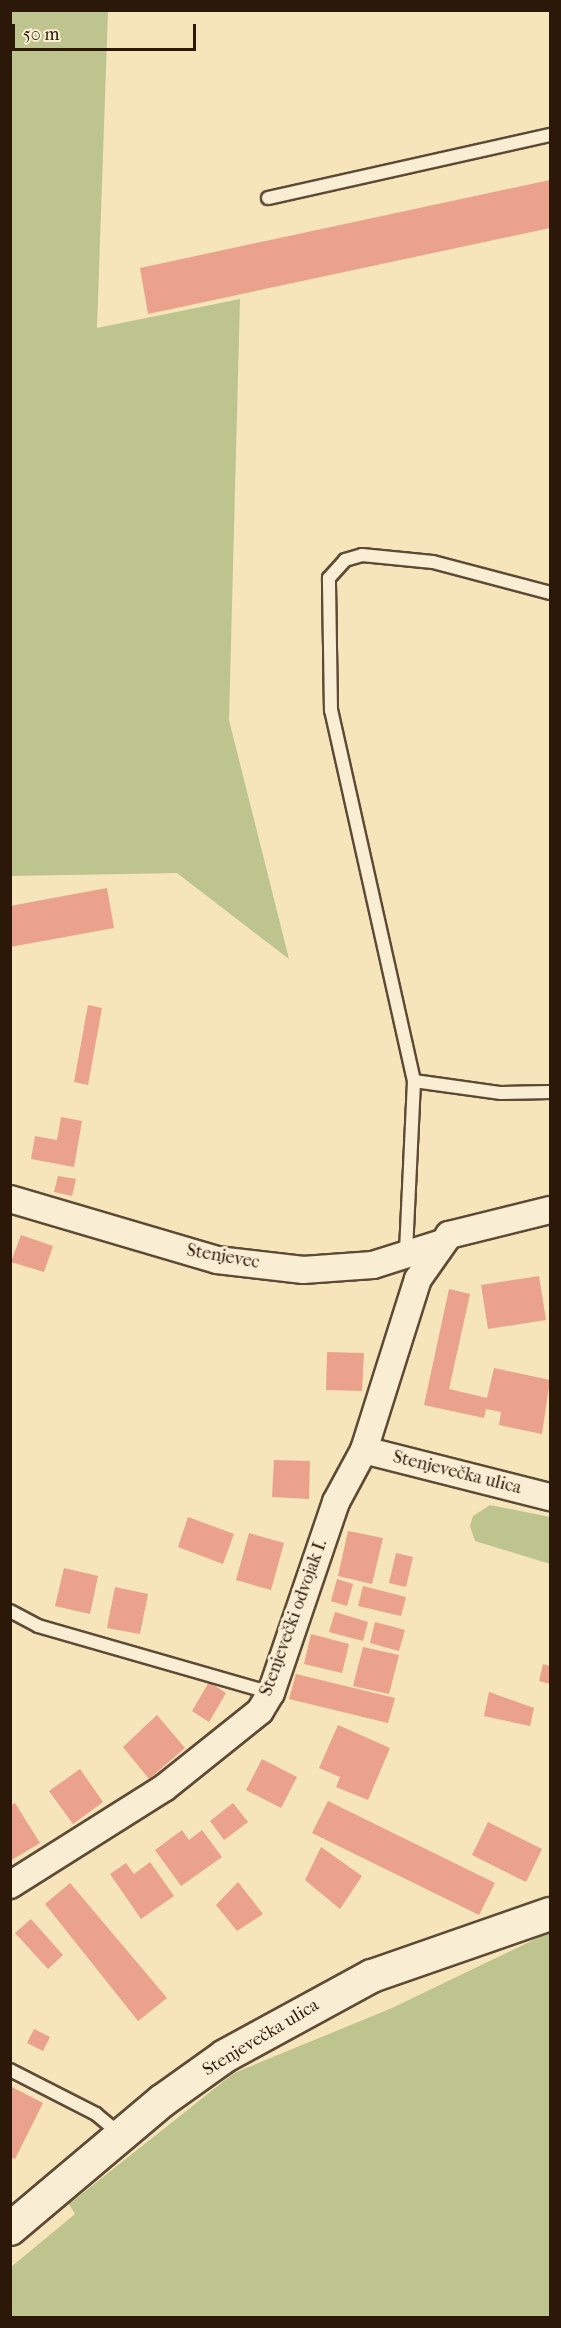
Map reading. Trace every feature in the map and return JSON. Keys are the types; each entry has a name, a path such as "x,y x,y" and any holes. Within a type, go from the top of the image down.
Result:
{"street":[{"name":"Stenjevec","path":"10,1199 217,1260 336,1271 439,1244 481,1223 550,1210"},
{"name":"Stenjevečki odvojak I.","path":"10,1885 164,1788 260,1711 271,1693 336,1502 364,1450 408,1306 439,1244"},
{"name":"Stenjevečka ulica","path":"364,1450 550,1497"},
{"name":"Stenjevečka ulica","path":"10,2229 120,2135 225,2056 334,1995 407,1962 550,1914"}],"lane":[{"path":"268,198 550,135"},
{"path":"406,1251 414,1081 331,711 329,578 345,560 363,555 433,562 550,594"},
{"path":"414,1081 501,1093 550,1092"},
{"path":"10,1611 38,1626 271,1693"},
{"path":"10,2070 96,2114 120,2135"}],"green space":[{"path":"10,11 108,11 97,328 240,299 229,720 289,959 177,873 11,876"},
{"path":"490,1505 550,1517 550,1564 475,1541 470,1526 473,1516"},
{"path":"550,1932 550,2317 11,2317 11,2267 75,2214 69,2204 234,2073 392,2008"}],"building":[{"path":"550,180 550,228 148,314 140,268"},
{"path":"107,888 114,928 10,947 10,906"},
{"path":"88,1005 102,1008 88,1085 74,1082"},
{"path":"61,1117 82,1121 74,1167 31,1159 35,1136 57,1140"},
{"path":"58,1176 76,1179 72,1196 54,1192"},
{"path":"21,1235 53,1246 44,1272 11,1262"},
{"path":"539,1276 546,1320 488,1329 481,1285"},
{"path":"449,1289 470,1294 449,1389 487,1398 494,1368 550,1380 542,1434 499,1425 501,1412 486,1409 484,1418 424,1405"},
{"path":"327,1352 364,1353 362,1391 326,1390"},
{"path":"274,1460 310,1461 309,1499 272,1497"},
{"path":"188,1517 234,1534 223,1564 178,1547"},
{"path":"348,1531 383,1538 372,1584 338,1576"},
{"path":"249,1533 284,1543 271,1590 236,1580"},
{"path":"396,1553 413,1557 406,1587 389,1583"},
{"path":"64,1568 98,1576 90,1614 55,1606"},
{"path":"337,1579 353,1584 347,1606 331,1601"},
{"path":"363,1586 406,1597 401,1616 358,1606"},
{"path":"115,1587 148,1594 140,1634 107,1628"},
{"path":"335,1612 368,1622 363,1641 329,1632"},
{"path":"375,1622 405,1630 399,1651 370,1643"},
{"path":"311,1634 349,1644 342,1673 304,1664"},
{"path":"363,1647 399,1655 389,1694 353,1686"},
{"path":"543,1664 550,1666 550,1684 539,1681"},
{"path":"296,1674 395,1698 388,1723 289,1699"},
{"path":"209,1682 226,1693 209,1722 192,1711"},
{"path":"489,1692 534,1708 530,1726 484,1716"},
{"path":"157,1715 185,1748 149,1779 123,1747"},
{"path":"338,1725 390,1748 368,1800 336,1787 340,1777 319,1768"},
{"path":"262,1759 297,1777 281,1808 246,1790"},
{"path":"80,1769 103,1802 73,1824 49,1791"},
{"path":"328,1801 495,1883 479,1915 312,1833"},
{"path":"15,1803 40,1843 10,1861 10,1806"},
{"path":"233,1803 248,1822 224,1840 210,1821"},
{"path":"488,1822 542,1849 526,1882 472,1855"},
{"path":"182,1830 189,1840 202,1830 222,1857 181,1886 155,1850"},
{"path":"321,1847 362,1876 340,1909 305,1880"},
{"path":"150,1862 174,1896 141,1919 110,1874 126,1863 134,1874"},
{"path":"238,1882 263,1914 237,1931 216,1905"},
{"path":"70,1883 167,1998 138,2021 45,1904"},
{"path":"31,1919 63,1955 48,1969 15,1933"},
{"path":"34,2029 50,2037 43,2051 27,2043"},
{"path":"10,2086 43,2103 15,2159 10,2157"}]}
